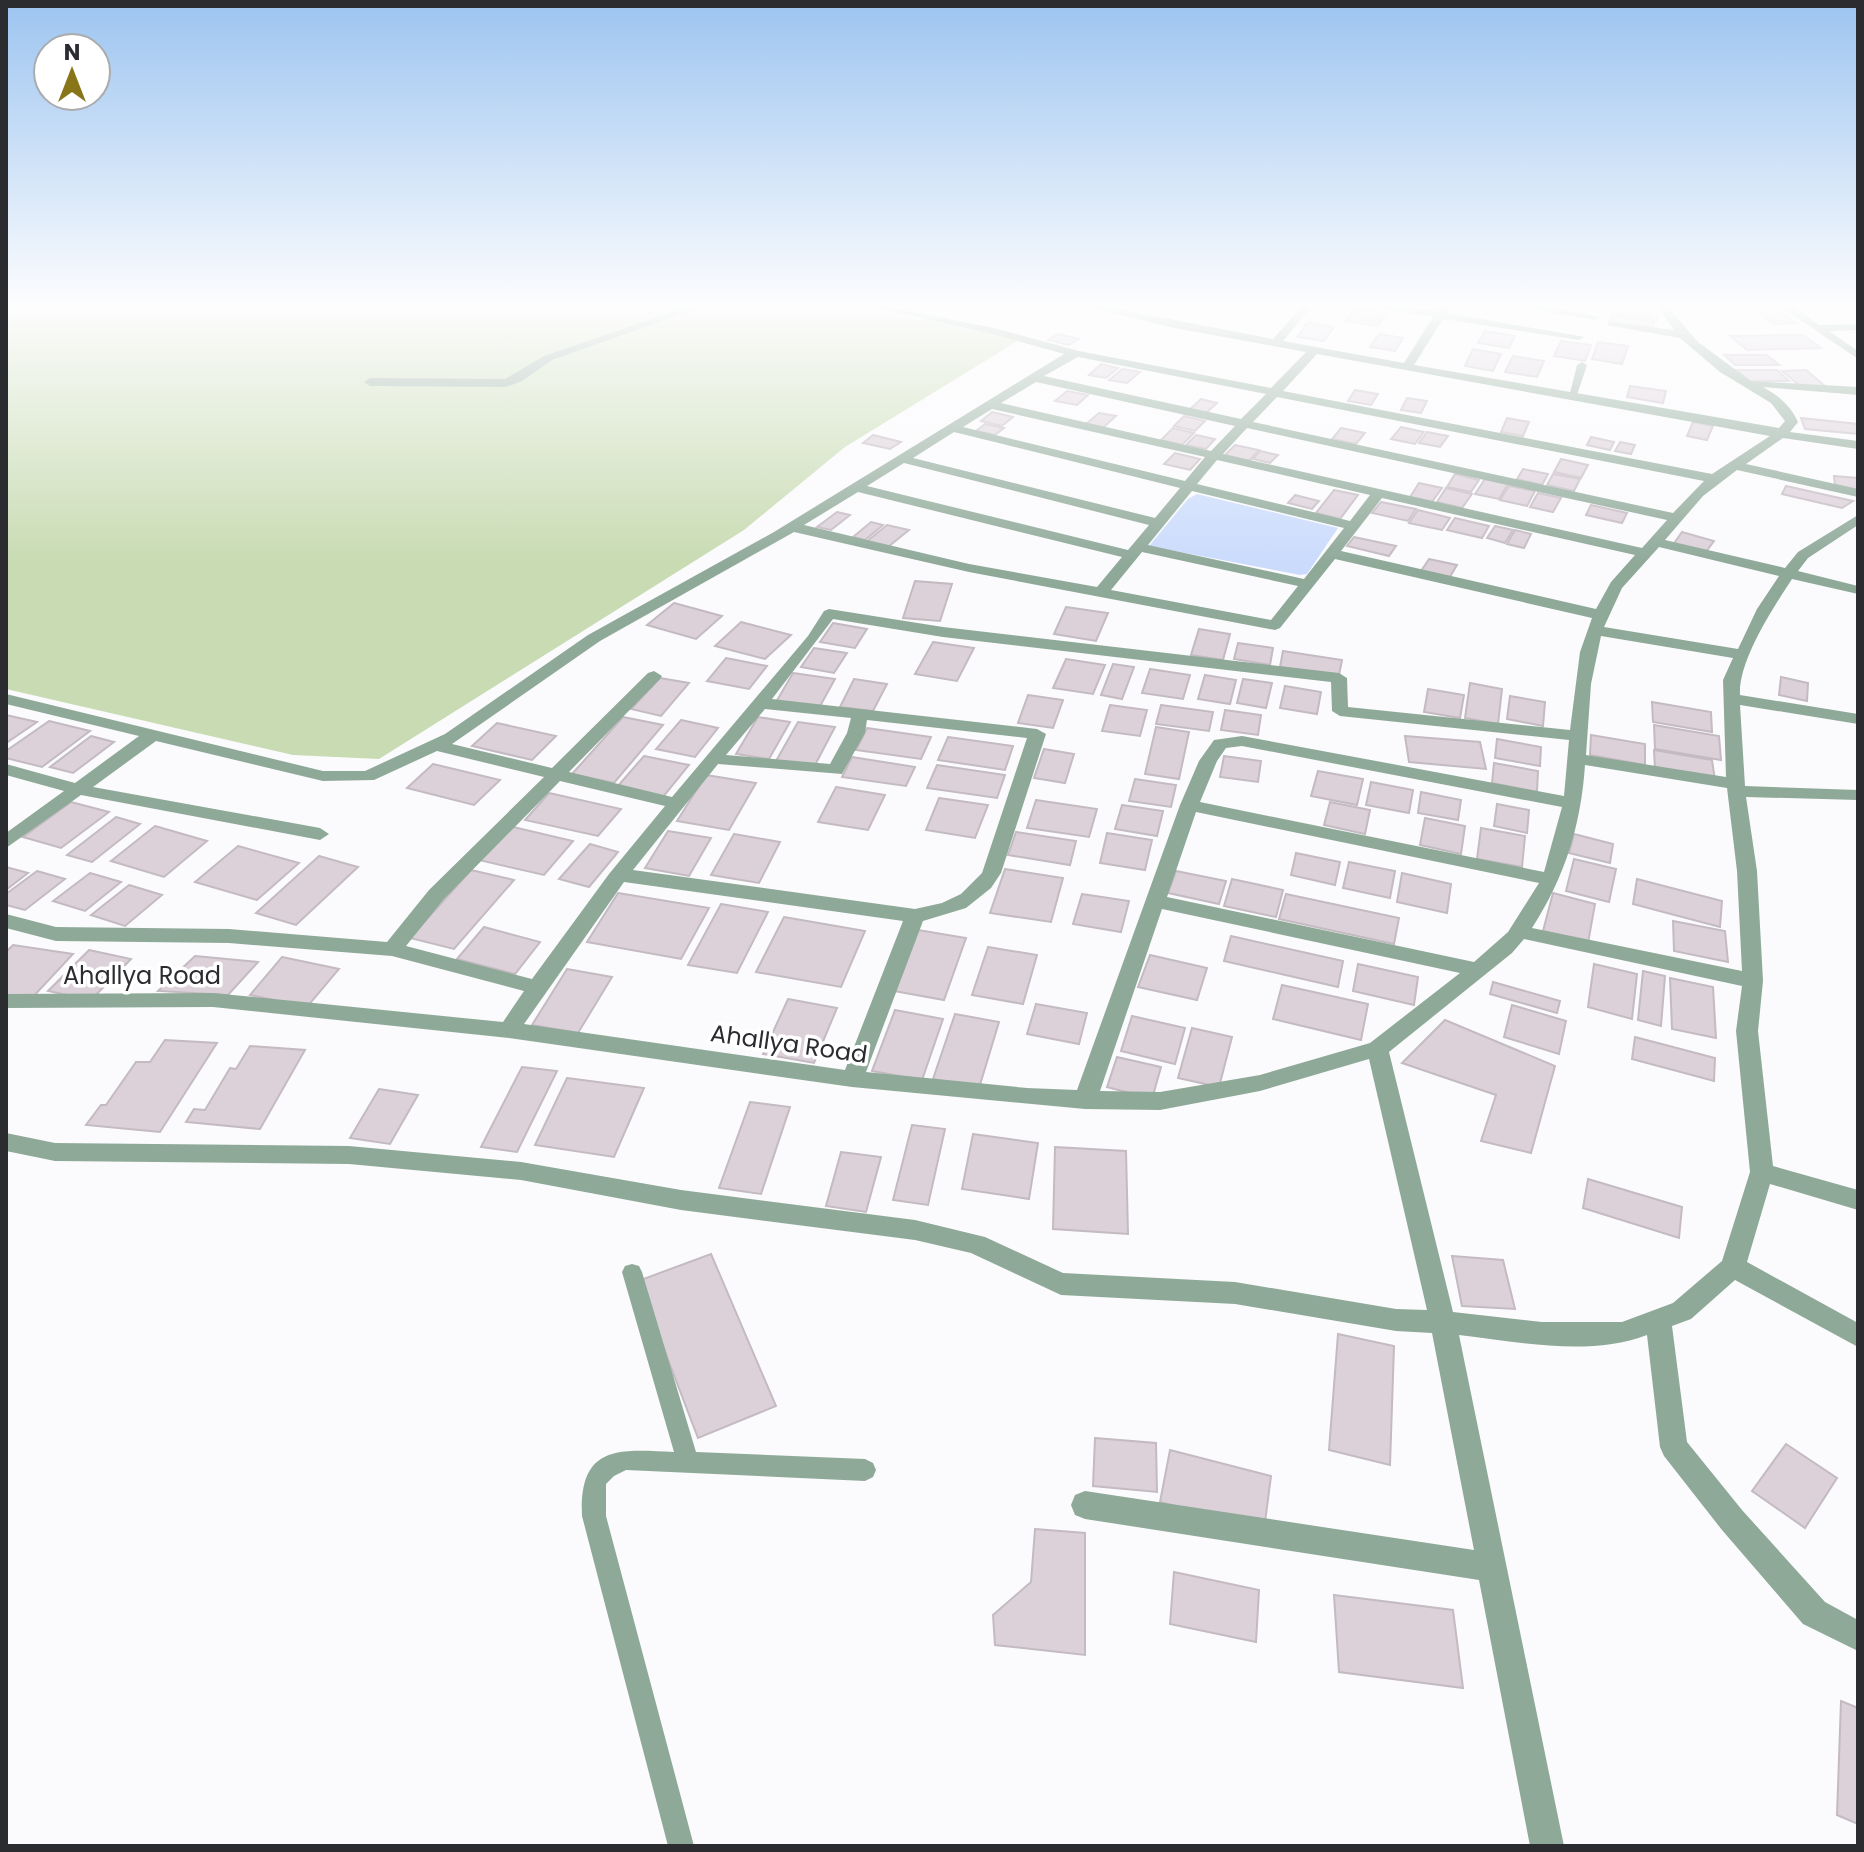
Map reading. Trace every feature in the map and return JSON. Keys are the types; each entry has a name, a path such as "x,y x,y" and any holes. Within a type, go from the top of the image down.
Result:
{"street":[{"path":"6,699 323,776 368,776 451,738 594,638 793,527 1011,392"},
{"path":"1101,392 1675,518"},
{"path":"1557,392 1781,435 1858,445"},
{"path":"1764,392 1789,411 1792,422 1781,435"},
{"path":"1101,592 1214,455 1274,393 1715,479"},
{"path":"991,405 1379,493 1858,590"},
{"path":"951,428 1353,526"},
{"name":"Ahallya Road","path":"6,1001 213,1000 509,1030 852,1079 1085,1100 1160,1101 1260,1083 1377,1049 1505,948 1520,932 1549,879 1564,841 1571,803 1583,677 1598,623 1612,592 1675,518 1715,479 1781,435"},
{"path":"903,459 1158,523"},
{"path":"1738,466 1858,493"},
{"path":"857,488 1135,551 1308,584"},
{"path":"793,527 969,568 1271,626 1333,554 1379,493"},
{"path":"6,1142 55,1152 349,1155 521,1171 681,1200 915,1230 976,1244 1061,1284 1235,1293 1396,1320 1542,1333 1622,1333 1682,1311 1733,1267 1762,1172 1747,1031 1753,981 1747,871 1736,788 1731,680 1788,574 1803,555 1858,519"},
{"path":"1333,554 1598,623 1742,655"},
{"path":"509,1030 536,987 621,875 814,638 829,614 1006,640 1339,678 1340,711 1576,736"},
{"path":"392,949 436,895 554,773 619,714 654,676"},
{"path":"1732,699 1858,719"},
{"path":"621,875 915,916 958,905 970,900 981,889 1005,836 1037,734 760,703"},
{"path":"716,759 836,770 856,733 860,714"},
{"path":"6,842 151,736"},
{"path":"1085,1100 1189,805 1208,761 1220,744 1242,741 1571,803"},
{"path":"435,745 679,804"},
{"path":"1574,758 1736,788 1858,795"},
{"path":"6,769 76,789 320,834"},
{"path":"1189,805 1549,879"},
{"path":"1154,901 1476,969"},
{"path":"852,1079 915,916"},
{"path":"6,921 56,934 229,936 392,949 536,987"},
{"path":"1520,932 1753,981"},
{"path":"1377,1049 1443,1322 1547,1846"},
{"path":"1762,1172 1858,1200"},
{"path":"1733,1267 1858,1336"},
{"path":"1658,1320 1674,1447 1732,1520 1814,1613 1858,1636"},
{"path":"1085,1505 1492,1567"}],"lane":[{"path":"632,1272 688,1462"},
{"path":"681,1846 594,1516 592,1484 604,1466 626,1460 865,1470"}],"green space":[{"path":"6,392 934,392 845,447 744,530 379,759 293,755 6,689"}],"water":[{"path":"1197,494 1338,528 1307,574 1300,575 1149,546 1188,499"}],"building":[{"path":"1065,392 1088,395 1077,405 1055,401"},
{"path":"1353,392 1378,394 1371,405 1348,401"},
{"path":"1628,392 1666,392 1663,403 1627,397"},
{"path":"1407,398 1427,401 1421,413 1401,410"},
{"path":"1201,399 1217,403 1204,415 1188,411"},
{"path":"992,412 1013,417 1002,426 981,421"},
{"path":"1099,413 1116,416 1103,428 1086,424"},
{"path":"1184,416 1205,421 1195,431 1174,426"},
{"path":"1507,418 1529,422 1523,436 1501,432"},
{"path":"1801,418 1858,424 1858,434 1805,429"},
{"path":"1693,422 1713,426 1707,440 1687,436"},
{"path":"985,424 1004,428 995,435 976,431"},
{"path":"1401,427 1424,432 1415,444 1391,439"},
{"path":"1173,428 1194,433 1182,445 1161,440"},
{"path":"1341,428 1365,433 1356,444 1332,439"},
{"path":"1427,432 1448,436 1440,447 1419,443"},
{"path":"873,435 901,442 890,449 863,443"},
{"path":"1196,435 1215,439 1206,449 1186,445"},
{"path":"1591,437 1614,442 1610,450 1587,445"},
{"path":"1620,442 1635,445 1631,454 1615,451"},
{"path":"1235,445 1259,450 1249,461 1225,455"},
{"path":"1260,451 1278,455 1270,463 1253,459"},
{"path":"1175,453 1200,459 1190,470 1164,464"},
{"path":"1561,459 1588,465 1581,478 1554,472"},
{"path":"1523,469 1548,474 1542,485 1517,479"},
{"path":"1455,474 1479,480 1471,492 1447,487"},
{"path":"1553,474 1580,479 1574,491 1547,485"},
{"path":"1834,476 1858,478 1858,490 1835,485"},
{"path":"1485,479 1508,484 1499,499 1475,494"},
{"path":"1419,483 1442,488 1432,502 1410,497"},
{"path":"1509,486 1535,491 1527,506 1500,500"},
{"path":"1786,486 1853,501 1842,508 1782,494"},
{"path":"1446,488 1472,494 1462,508 1437,502"},
{"path":"1334,490 1358,495 1340,519 1316,513"},
{"path":"1538,493 1561,498 1553,512 1530,507"},
{"path":"1295,495 1319,501 1312,509 1288,503"},
{"path":"1381,502 1416,509 1408,521 1372,513"},
{"path":"1591,505 1627,513 1622,523 1586,515"},
{"path":"1418,510 1450,518 1442,530 1409,523"},
{"path":"837,512 850,515 831,530 817,527"},
{"path":"1455,518 1489,526 1482,538 1447,530"},
{"path":"871,522 883,525 865,540 853,537"},
{"path":"887,525 909,530 888,547 866,542"},
{"path":"1495,526 1513,530 1505,543 1487,538"},
{"path":"1515,530 1531,534 1524,548 1507,544"},
{"path":"1682,532 1714,541 1705,553 1673,545"},
{"path":"1354,537 1396,546 1389,556 1347,546"},
{"path":"1429,559 1457,565 1450,577 1421,571"},
{"path":"915,581 952,584 940,621 903,618"},
{"path":"674,603 722,616 696,639 647,625"},
{"path":"1066,607 1108,613 1096,641 1054,634"},
{"path":"741,622 791,635 765,659 715,646"},
{"path":"833,623 867,629 855,648 820,642"},
{"path":"1199,629 1230,634 1223,660 1191,655"},
{"path":"933,642 974,648 957,681 915,674"},
{"path":"1238,643 1273,648 1270,665 1234,659"},
{"path":"814,648 847,653 834,673 801,667"},
{"path":"1283,651 1342,660 1339,675 1280,667"},
{"path":"726,658 767,666 749,689 707,681"},
{"path":"1066,659 1105,665 1093,694 1053,688"},
{"path":"1113,664 1134,667 1122,699 1101,695"},
{"path":"1150,669 1190,675 1183,699 1142,693"},
{"path":"793,673 835,679 819,708 776,702"},
{"path":"1205,675 1236,680 1230,704 1198,699"},
{"path":"1781,677 1808,683 1807,701 1779,695"},
{"path":"660,678 689,683 661,716 631,709"},
{"path":"854,679 887,684 873,711 840,707"},
{"path":"1243,679 1272,683 1266,708 1237,703"},
{"path":"1470,683 1502,689 1498,724 1465,718"},
{"path":"1285,686 1321,692 1317,714 1280,708"},
{"path":"1428,689 1464,695 1460,718 1424,712"},
{"path":"1028,695 1063,700 1053,728 1018,723"},
{"path":"1510,696 1545,702 1543,726 1507,719"},
{"path":"1652,702 1711,712 1712,732 1653,722"},
{"path":"1110,705 1147,710 1140,736 1102,731"},
{"path":"1161,705 1213,712 1209,731 1156,724"},
{"path":"1225,710 1261,715 1258,735 1221,730"},
{"path":"6,715 37,722 6,743"},
{"path":"623,717 663,725 614,783 572,774"},
{"path":"758,717 790,722 769,759 736,754"},
{"path":"681,720 718,728 695,757 656,749"},
{"path":"49,721 90,731 42,767 6,758 6,751"},
{"path":"798,722 835,727 814,767 776,761"},
{"path":"497,723 556,736 532,760 472,746"},
{"path":"1654,725 1719,736 1721,760 1655,749"},
{"path":"1156,727 1189,732 1179,779 1145,774"},
{"path":"867,728 931,737 921,759 856,750"},
{"path":"1591,735 1645,744 1645,765 1590,755"},
{"path":"91,736 114,742 73,773 50,767"},
{"path":"1405,736 1480,742 1486,769 1409,762"},
{"path":"948,737 1013,746 1005,770 938,760"},
{"path":"1497,739 1541,747 1540,766 1495,758"},
{"path":"1044,749 1074,754 1065,783 1034,778"},
{"path":"1654,750 1712,760 1715,780 1655,769"},
{"path":"644,756 689,765 663,797 617,787"},
{"path":"1224,756 1261,761 1258,782 1220,777"},
{"path":"852,757 915,767 906,786 842,777"},
{"path":"1494,763 1538,771 1537,792 1492,783"},
{"path":"433,764 500,780 474,805 407,788"},
{"path":"937,765 1005,775 997,798 927,788"},
{"path":"1318,771 1363,779 1357,805 1311,796"},
{"path":"706,775 756,783 729,830 677,821"},
{"path":"1135,779 1176,785 1171,807 1129,801"},
{"path":"1371,782 1413,790 1409,813 1366,805"},
{"path":"836,787 885,795 868,830 818,822"},
{"path":"1421,792 1461,800 1458,820 1418,813"},
{"path":"549,793 621,809 598,836 525,820"},
{"path":"939,798 988,805 975,838 926,830"},
{"path":"1036,800 1097,809 1089,837 1027,828"},
{"path":"71,802 109,812 61,848 23,837"},
{"path":"1330,802 1370,810 1365,834 1324,825"},
{"path":"1497,804 1529,810 1527,833 1494,826"},
{"path":"1122,805 1163,811 1157,836 1115,829"},
{"path":"116,817 140,824 92,862 67,855"},
{"path":"1425,818 1465,826 1461,854 1420,845"},
{"path":"155,826 207,841 164,877 111,861"},
{"path":"509,826 573,841 544,875 479,860"},
{"path":"1481,828 1525,836 1522,867 1477,859"},
{"path":"668,831 711,838 689,876 645,868"},
{"path":"1016,832 1076,841 1070,865 1008,855"},
{"path":"1107,833 1152,840 1145,870 1100,863"},
{"path":"734,834 780,842 759,883 711,875"},
{"path":"1574,834 1613,844 1610,863 1569,853"},
{"path":"590,844 618,852 589,887 559,879"},
{"path":"238,846 299,863 257,900 195,882"},
{"path":"1296,853 1340,862 1335,885 1291,875"},
{"path":"319,856 358,867 296,925 256,913"},
{"path":"1574,859 1616,869 1609,902 1566,891"},
{"path":"1349,862 1395,871 1390,898 1343,888"},
{"path":"6,867 28,873 6,890"},
{"path":"1005,869 1063,878 1051,922 990,913"},
{"path":"471,870 514,880 454,949 410,938"},
{"path":"37,871 65,879 25,910 6,905 6,894"},
{"path":"1176,871 1226,881 1219,904 1168,893"},
{"path":"90,873 121,882 85,911 53,901"},
{"path":"1402,873 1451,884 1447,913 1397,902"},
{"path":"1232,879 1283,890 1276,917 1224,906"},
{"path":"1637,879 1722,901 1720,927 1633,904"},
{"path":"129,885 162,895 125,926 91,915"},
{"path":"618,893 709,908 681,959 587,942"},
{"path":"1553,893 1595,904 1588,943 1543,931"},
{"path":"1082,894 1129,901 1121,932 1073,924"},
{"path":"1286,894 1399,918 1394,944 1279,919"},
{"path":"721,904 768,912 737,973 688,965"},
{"path":"784,917 865,931 841,987 756,972"},
{"path":"1673,921 1725,931 1728,962 1674,951"},
{"path":"484,927 540,942 515,974 457,959"},
{"path":"918,930 966,938 944,1000 894,991"},
{"path":"1231,936 1343,961 1338,987 1224,961"},
{"path":"13,945 73,954 31,999 6,996 6,952"},
{"path":"988,947 1037,955 1023,1004 972,995"},
{"path":"89,950 131,959 91,1000 48,991"},
{"path":"1150,955 1207,968 1197,1000 1138,987"},
{"path":"195,956 258,962 228,995 158,991"},
{"path":"282,957 339,969 307,1007 250,995"},
{"path":"1358,964 1418,977 1414,1005 1353,991"},
{"path":"1594,964 1637,974 1632,1019 1588,1007"},
{"path":"567,969 612,977 578,1033 532,1025"},
{"path":"1643,971 1665,976 1661,1026 1638,1020"},
{"path":"1670,978 1713,987 1716,1038 1672,1029"},
{"path":"1493,982 1560,1001 1557,1013 1490,994"},
{"path":"1282,985 1368,1004 1361,1040 1273,1019"},
{"path":"788,999 837,1008 814,1063 763,1054"},
{"path":"1036,1004 1087,1013 1079,1044 1027,1034"},
{"path":"1512,1005 1566,1021 1559,1054 1504,1037"},
{"path":"895,1010 943,1019 922,1080 872,1071"},
{"path":"955,1014 999,1022 979,1088 933,1079"},
{"path":"1132,1016 1185,1028 1175,1064 1121,1051"},
{"path":"1445,1020 1555,1066 1531,1153 1481,1141 1496,1095 1402,1063"},
{"path":"1192,1028 1232,1037 1219,1087 1178,1078"},
{"path":"1635,1037 1715,1058 1714,1081 1632,1059"},
{"path":"165,1040 217,1043 160,1132 86,1125 101,1105 106,1105 136,1062 150,1062"},
{"path":"250,1046 305,1050 260,1129 186,1122 194,1109 205,1110 230,1068 236,1069"},
{"path":"1117,1057 1161,1067 1152,1099 1107,1087"},
{"path":"522,1067 557,1071 517,1152 481,1147"},
{"path":"567,1078 644,1088 614,1157 535,1145"},
{"path":"379,1089 418,1095 390,1144 350,1138"},
{"path":"750,1102 790,1107 761,1194 719,1188"},
{"path":"912,1125 945,1129 928,1205 893,1200"},
{"path":"973,1134 1038,1143 1029,1199 962,1189"},
{"path":"1055,1147 1126,1151 1128,1234 1053,1229"},
{"path":"841,1152 881,1157 866,1212 826,1206"},
{"path":"1588,1179 1682,1207 1679,1238 1583,1208"},
{"path":"711,1254 776,1406 698,1438 638,1281"},
{"path":"1452,1256 1503,1260 1515,1309 1462,1306"},
{"path":"1338,1334 1394,1346 1390,1465 1329,1450"},
{"path":"1095,1438 1156,1443 1157,1492 1093,1486"},
{"path":"1786,1444 1837,1478 1805,1528 1752,1491"},
{"path":"1170,1450 1271,1476 1264,1530 1160,1502"},
{"path":"1035,1529 1085,1533 1085,1655 995,1645 993,1615 1031,1582"},
{"path":"1174,1572 1259,1590 1256,1642 1170,1624"},
{"path":"1334,1595 1453,1610 1463,1688 1339,1672"},
{"path":"1841,1701 1858,1708 1858,1824 1837,1815"}]}
